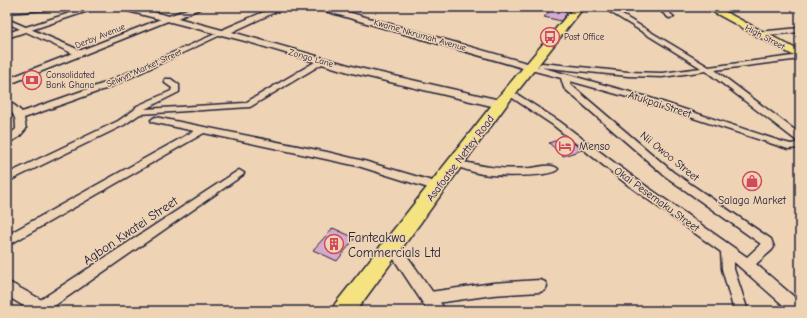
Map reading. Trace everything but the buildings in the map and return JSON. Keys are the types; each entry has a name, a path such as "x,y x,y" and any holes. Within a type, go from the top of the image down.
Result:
{"main road":[{"name":"Zongo Lane","path":"124,7 224,32 356,71 505,99"},
{"name":"Derby Avenue","path":"169,19 200,7"},
{"name":"Selwyn Market Street","path":"224,32 282,7"},
{"name":"Kwame Nkrumah Avenue","path":"321,7 530,63"},
{"name":"Asafoatse Nettey Road","path":"343,311 505,99 530,63 579,7"},
{"name":"High Street","path":"709,7 800,57"}],"street":[{"path":"7,11 59,7"},
{"path":"7,36 96,7"},
{"path":"605,7 708,69 800,138"},
{"path":"659,7 671,16"},
{"name":"Derby Avenue","path":"7,82 169,19"},
{"path":"7,22 27,29 81,54"},
{"path":"758,34 800,30"},
{"name":"Selwyn Market Street","path":"20,116 105,86 224,32"},
{"path":"530,63 565,72 576,70 628,74 662,74 800,57"},
{"path":"138,112 247,105 323,61"},
{"name":"Atukpai Street","path":"530,63 565,72 780,144 790,147 800,145"},
{"name":"Nii Owoo Street","path":"565,72 567,86 669,174 767,242 769,245 768,247 747,264"},
{"path":"7,178 121,123 138,112 144,106 175,92 176,87 168,81"},
{"name":"Okai Pesemaku Street","path":"505,99 556,123 632,182 747,264 800,311"},
{"path":"7,104 17,110 20,116 21,130 7,141"},
{"path":"155,120 334,156 438,187"},
{"path":"7,241 204,129"},
{"path":"456,163 481,170 493,171 520,172 553,169"},
{"name":"Agbon Kwatei Street","path":"42,310 240,174"},
{"path":"393,247 434,305 493,289 540,286"},
{"path":"727,250 728,269 741,311"},
{"path":"7,288 42,310"}],"place":[{"name":"Post Office","path":"550,37"},
{"name":"Consolidated Bank Ghana","path":"32,80"},
{"name":"Menso","path":"565,146"},
{"name":"Salaga Market","path":"752,181"},
{"name":"Fanteakwa Commercials Ltd","path":"334,244"}]}
